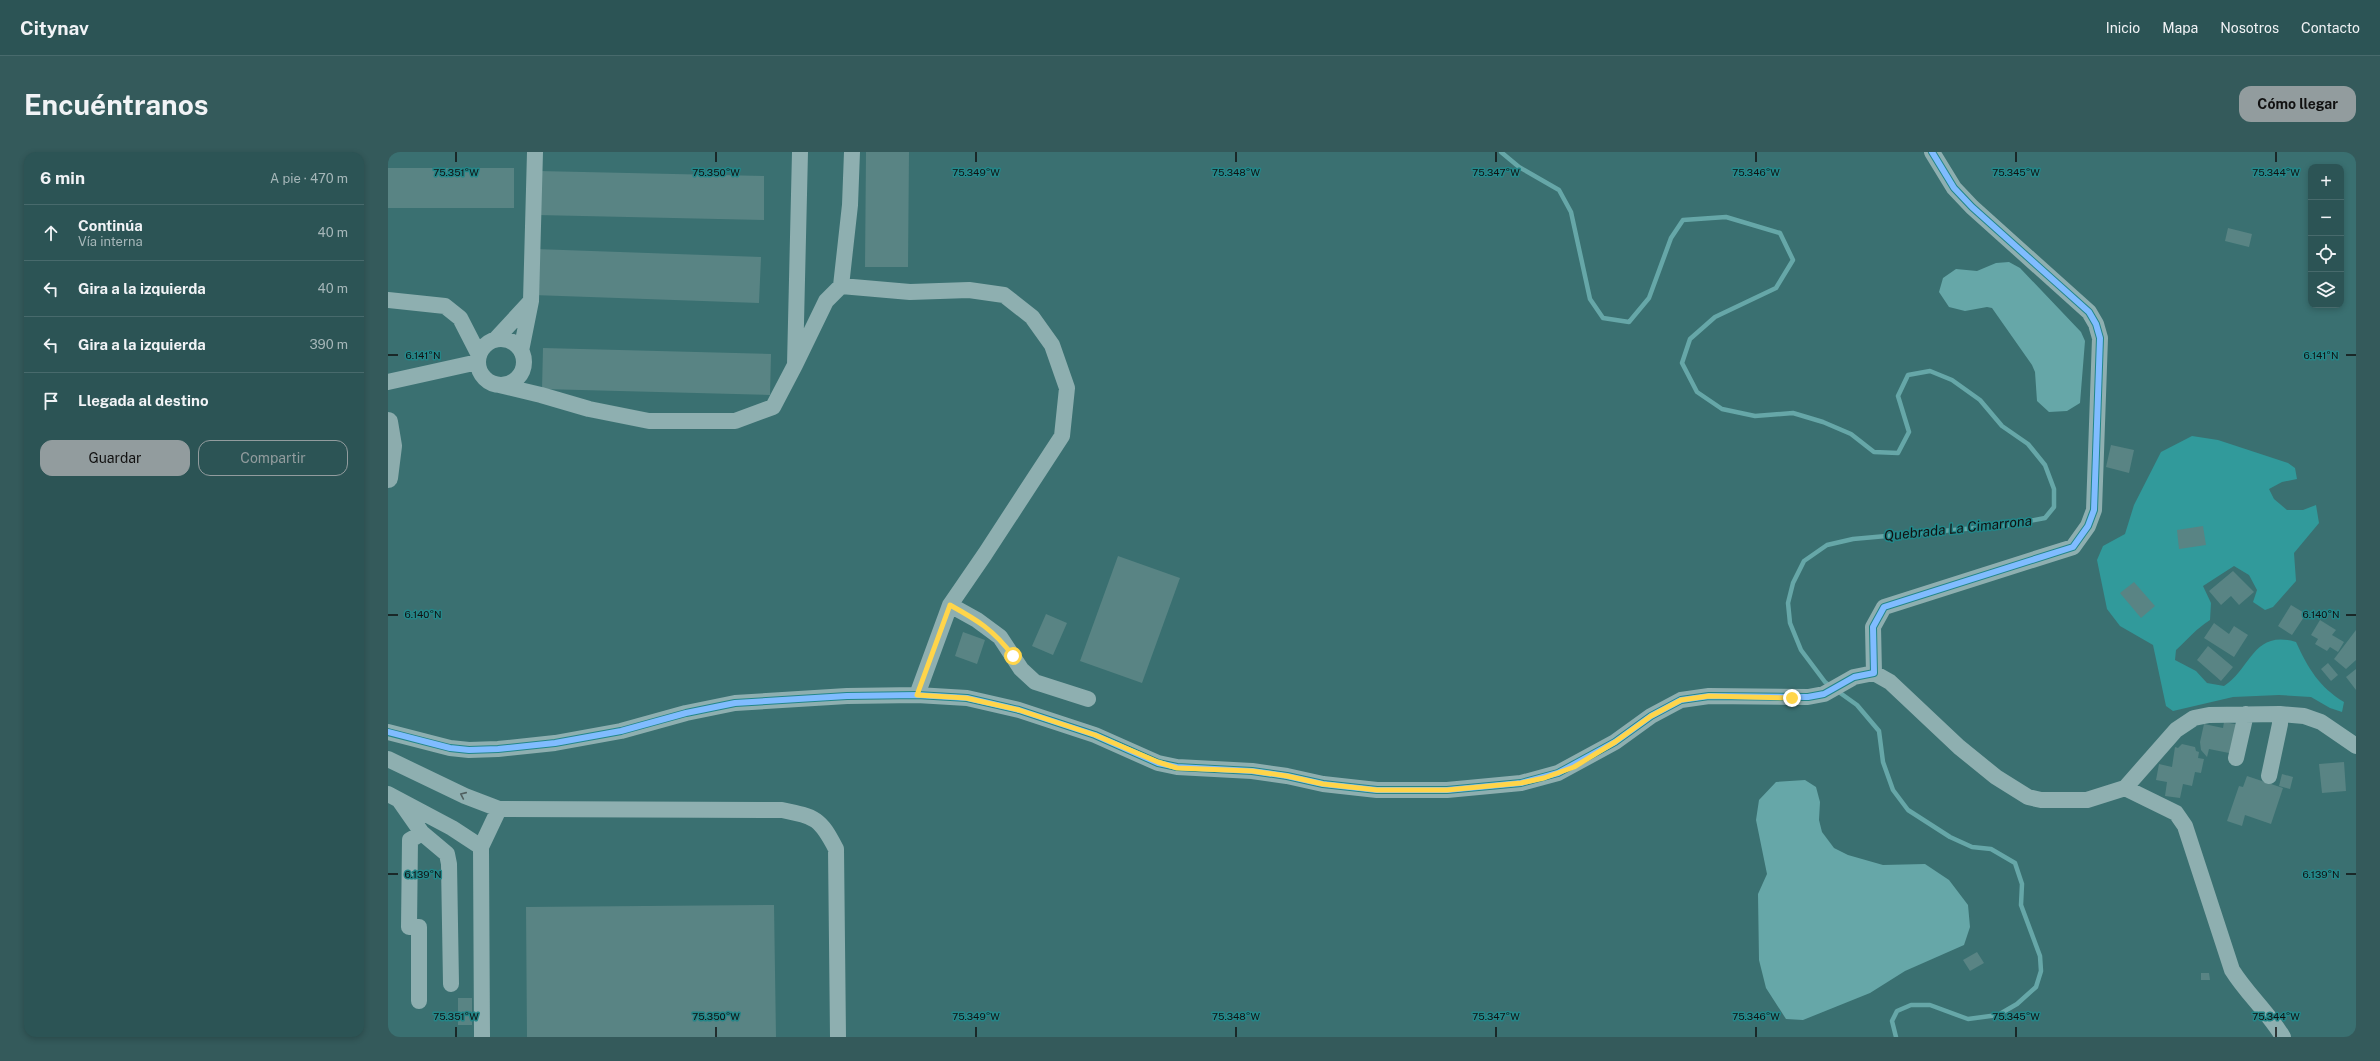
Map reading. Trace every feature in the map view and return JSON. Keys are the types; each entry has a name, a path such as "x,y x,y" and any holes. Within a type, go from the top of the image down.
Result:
{"main road":[{"path":"388,422 392,446 388,478"}],"street":[{"path":"495,384 510,384 517,380 523,358 531,301 535,152"},
{"path":"795,366 800,152"},
{"path":"388,300 445,306 460,318 478,358 482,376 495,384 541,394 589,409 649,420 735,421 773,407 795,366 826,301 841,286 850,206 852,152"},
{"path":"1874,673 1873,627 1884,607 2073,547 2088,526 2094,510 2100,338 2096,324 2089,312 1972,207 1954,188 1932,152"},
{"path":"841,286 910,292 969,290 1004,295 1032,317 1052,346 1067,388 1062,436 986,554 950,605 917,695"},
{"path":"495,340 531,301"},
{"path":"388,382 478,358 488,343 495,340 510,340 523,358 541,394"},
{"path":"950,605 977,620 1000,637 1021,669 1035,682 1088,699"},
{"path":"388,732 450,748 469,750 498,749 555,743 621,731 686,713 735,703 840,696 917,695 966,698 1019,710 1095,735 1158,762 1177,768 1252,771 1363,789 1447,790 1521,783 1558,774 1609,746 1651,716 1681,700 1709,696 1792,698 1824,694 1854,677 1874,673 1890,682 1959,748 1996,777 2028,797 2041,800 2075,802 2087,800 2125,788 2168,737 2194,718 2209,715 2280,714 2304,716 2321,722 2356,746"},
{"path":"2236,758 2246,714"},
{"path":"2269,776 2280,724 2280,714"},
{"path":"388,759 465,796 499,809 782,810 807,815 824,825 836,849 838,1037"},
{"path":"2125,788 2176,813 2185,826 2232,970 2244,988 2260,1005 2283,1037"},
{"path":"393,797 452,828 481,847"},
{"path":"393,797 422,833 447,854 449,864 451,984"},
{"path":"482,1037 481,847 499,809"},
{"path":"419,1001 419,928 410,927 410,840 422,833"}],"shaded area":[{"path":"2009,262 2020,268 2081,332 2085,341 2080,403 2067,411 2049,412 2037,401 2035,372 2032,365 1992,308 1987,307 1965,311 1949,307 1939,292 1943,278 1956,269 1977,271 1996,263"},
{"path":"2192,436 2218,440 2288,463 2295,468 2297,479 2282,482 2269,489 2274,499 2287,510 2303,510 2316,505 2319,523 2294,553 2296,581 2273,607 2265,610 2253,602 2257,590 2249,575 2234,566 2203,586 2211,603 2210,620 2196,630 2176,650 2175,660 2196,671 2207,683 2224,686 2233,679 2261,646 2270,641 2282,639 2296,642 2315,676 2328,690 2344,702 2342,712 2330,708 2311,697 2279,695 2233,697 2173,711 2166,706 2153,645 2120,626 2107,609 2097,560 2103,546 2125,534 2134,505 2161,452"},
{"path":"1805,780 1816,787 1820,802 1819,820 1822,832 1834,848 1848,855 1883,865 1925,864 1949,880 1968,905 1970,927 1964,945 1905,971 1870,993 1803,1020 1786,1019 1766,988 1759,960 1758,894 1767,874 1756,820 1759,800 1776,782"}],"building":[{"path":"866,152 909,152 908,267 865,267"},
{"path":"388,168 514,168 514,208 388,208"},
{"path":"538,171 764,176 764,220 537,215"},
{"path":"2228,228 2252,234 2249,247 2225,241"},
{"path":"535,249 761,257 759,303 533,295"},
{"path":"543,348 771,354 770,395 542,389"},
{"path":"2111,445 2134,450 2129,473 2106,467"},
{"path":"2203,526 2206,545 2179,549 2177,530"},
{"path":"1118,556 1180,578 1142,683 1080,661"},
{"path":"2233,571 2254,592 2239,605 2231,596 2221,605 2209,591"},
{"path":"2134,582 2155,606 2141,618 2120,593"},
{"path":"2291,605 2306,614 2292,635 2278,626"},
{"path":"1046,614 1067,623 1053,655 1032,646"},
{"path":"2320,620 2336,630 2332,635 2344,642 2338,652 2330,647 2327,651 2315,644 2318,639 2311,635"},
{"path":"2214,623 2229,634 2234,626 2248,635 2234,657 2204,638"},
{"path":"2356,630 2356,660 2346,669 2334,659"},
{"path":"963,632 985,640 977,664 955,656"},
{"path":"2208,646 2233,667 2221,681 2197,660"},
{"path":"2328,663 2338,675 2331,681 2321,669"},
{"path":"2356,669 2356,690 2346,677"},
{"path":"2224,722 2240,725 2234,754 2209,749 2207,757 2201,750 2200,742 2204,724 2223,728"},
{"path":"2182,744 2195,747 2196,751 2199,752 2198,758 2204,759 2201,773 2195,772 2192,786 2183,784 2180,798 2165,796 2167,782 2156,780 2159,764 2172,767 2175,747 2178,748"},
{"path":"2344,762 2346,791 2322,793 2319,764"},
{"path":"2282,774 2293,777 2290,789 2279,786"},
{"path":"2247,776 2283,788 2271,824 2245,815 2242,826 2227,821 2239,786 2243,787"},
{"path":"774,905 776,1037 527,1037 526,907"},
{"path":"1977,952 1984,963 1970,971 1963,960"},
{"path":"2201,973 2209,973 2210,980 2201,980"},
{"path":"458,998 472,998 472,1025 458,1025"}],"waterway":[{"name":"Quebrada La Cimarrona","path":"1501,152 1519,167 1559,190 1571,212 1590,299 1603,318 1629,322 1649,298 1671,238 1683,220 1726,217 1780,233 1793,260 1776,288 1715,317 1690,339 1682,363 1697,392 1722,409 1755,416 1793,413 1823,422 1851,434 1874,452 1898,453 1909,432 1898,396 1908,375 1930,371 1952,380 1980,400 2002,426 2028,444 2045,465 2054,489 2054,507 2045,518 2009,525 1853,539 1827,545 1804,561 1793,583 1788,603 1790,623 1801,650 1825,682 1830,686"},
{"name":"Quebrada La Cimarrona","path":"1836,690 1857,705 1879,731 1883,762 1893,790 1908,810 1950,837 1972,847 1991,849 2015,863 2022,884 2021,905 2040,956 2041,971 2036,987 2017,1004 1998,1015 1968,1019 1930,1005 1911,1005 1897,1011 1892,1021 1896,1037"}],"cycle path":[{"path":"388,732 450,748 469,750 498,749 555,743 621,731 686,713 735,703 847,696 917,695 967,698 1019,710 1095,735 1158,763 1177,767 1252,771 1287,776 1323,784 1377,790 1447,790 1521,783 1558,773 1615,742 1651,716 1681,700 1709,696 1808,697 1824,694 1854,677 1874,673 1873,627 1884,607 2073,547 2088,526 2094,510 2100,338 2096,324 2089,312 1972,207 1954,188 1932,152"}],"route":[{"path":"1013,656 1000,637 977,620 950,605 917,695 966,698 991,702 1095,735 1158,762 1177,768 1252,771 1349,788 1377,790 1447,790 1521,783 1544,778 1574,767 1615,742 1651,716 1669,705 1681,700 1693,697 1709,696 1792,698"}]}
